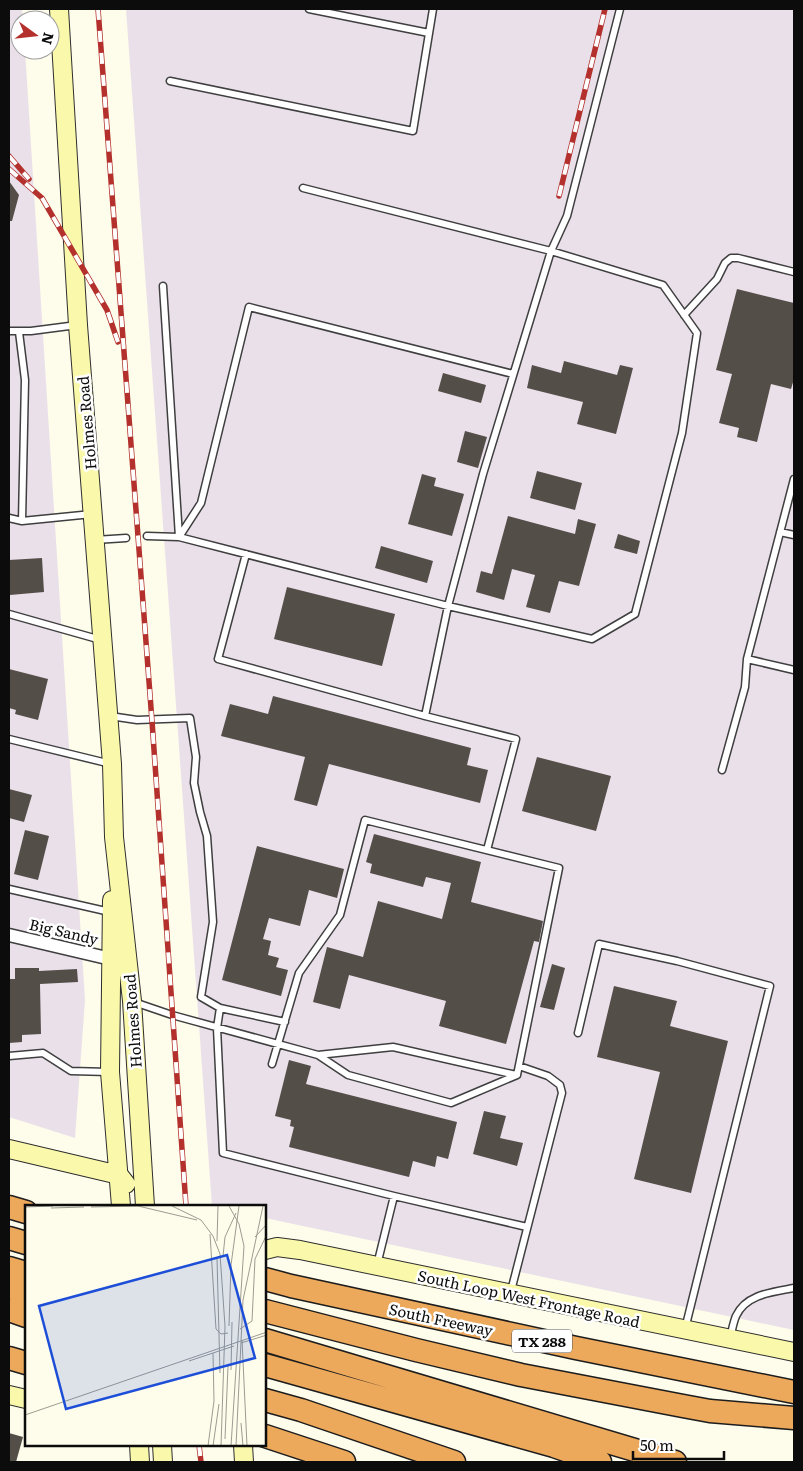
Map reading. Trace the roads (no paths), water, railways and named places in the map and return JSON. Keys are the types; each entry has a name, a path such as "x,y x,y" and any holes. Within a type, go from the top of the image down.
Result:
{"highway":[{"path":"9,1207 25,1212"},
{"path":"9,1238 25,1243"},
{"path":"9,1244 25,1247"},
{"path":"9,1268 25,1273"},
{"name":"South Freeway","path":"266,1279 576,1348 794,1392"},
{"path":"9,1287 25,1293"},
{"path":"9,1310 25,1316"},
{"path":"266,1310 416,1350 512,1372 710,1411 794,1434"},
{"path":"9,1325 25,1330"},
{"path":"266,1340 676,1462"},
{"path":"9,1358 25,1363"},
{"path":"266,1365 554,1446 600,1462"},
{"path":"266,1400 301,1410 454,1462"},
{"path":"710,1411 794,1418"},
{"path":"266,1436 344,1462"}],"main road":[{"name":"Holmes Road","path":"59,9 78,325 112,764 114,837 111,912 110,1072 122,1205"},
{"name":"Holmes Road","path":"114,837 132,1001 143,1205"},
{"path":"9,1149 119,1175 142,1205"},
{"name":"South Loop West Frontage Road","path":"266,1250 286,1247 794,1352"},
{"path":"9,1395 25,1399"},
{"path":"139,1446 140,1462"},
{"path":"162,1446 163,1462"}],"street":[{"name":"Big Sandy","path":"9,935 111,959"}],"lane":[{"path":"309,9 429,33"},
{"path":"170,81 413,131 433,9"},
{"path":"425,716 448,606 483,474 551,251 566,216 620,9"},
{"path":"147,536 179,537 448,606 592,639 635,614 659,527 683,424 697,333 663,285 551,251 303,188"},
{"path":"684,315 717,279 725,263 731,258 738,258 794,272"},
{"path":"163,286 179,537"},
{"path":"179,537 201,503 249,307 512,374"},
{"path":"9,331 19,332 78,325"},
{"path":"19,332 26,380 22,521"},
{"path":"722,770 745,687 747,659 794,478"},
{"path":"9,518 22,521 93,513"},
{"path":"780,532 794,535"},
{"path":"95,540 126,538"},
{"path":"246,554 218,659 516,739 487,850"},
{"path":"9,614 103,641"},
{"path":"747,659 794,670"},
{"path":"108,716 137,720 190,718 196,756 194,783 207,836 213,922 201,997 220,1008 284,1022"},
{"path":"9,739 112,764"},
{"path":"272,1064 298,973 340,915 364,820 559,868 517,1075"},
{"path":"9,889 111,912"},
{"path":"578,1033 599,944 677,961 770,986 685,1330"},
{"path":"132,1001 172,1015 318,1055 348,1075 451,1103 517,1075"},
{"path":"220,1008 217,1028 223,1153 527,1227"},
{"path":"318,1055 393,1046 517,1075"},
{"path":"9,1056 43,1053 71,1071 110,1072"},
{"path":"510,1294 562,1093 560,1085 548,1076 519,1066"},
{"path":"376,1267 394,1196"},
{"path":"729,1339 736,1316 748,1300 771,1292 794,1288"}],"railway":[{"path":"98,9 152,721 186,1205"},
{"path":"559,196 605,9"},
{"path":"9,156 29,179"},
{"path":"9,169 42,198 107,310 118,342"},
{"path":"199,1446 201,1462"}]}
